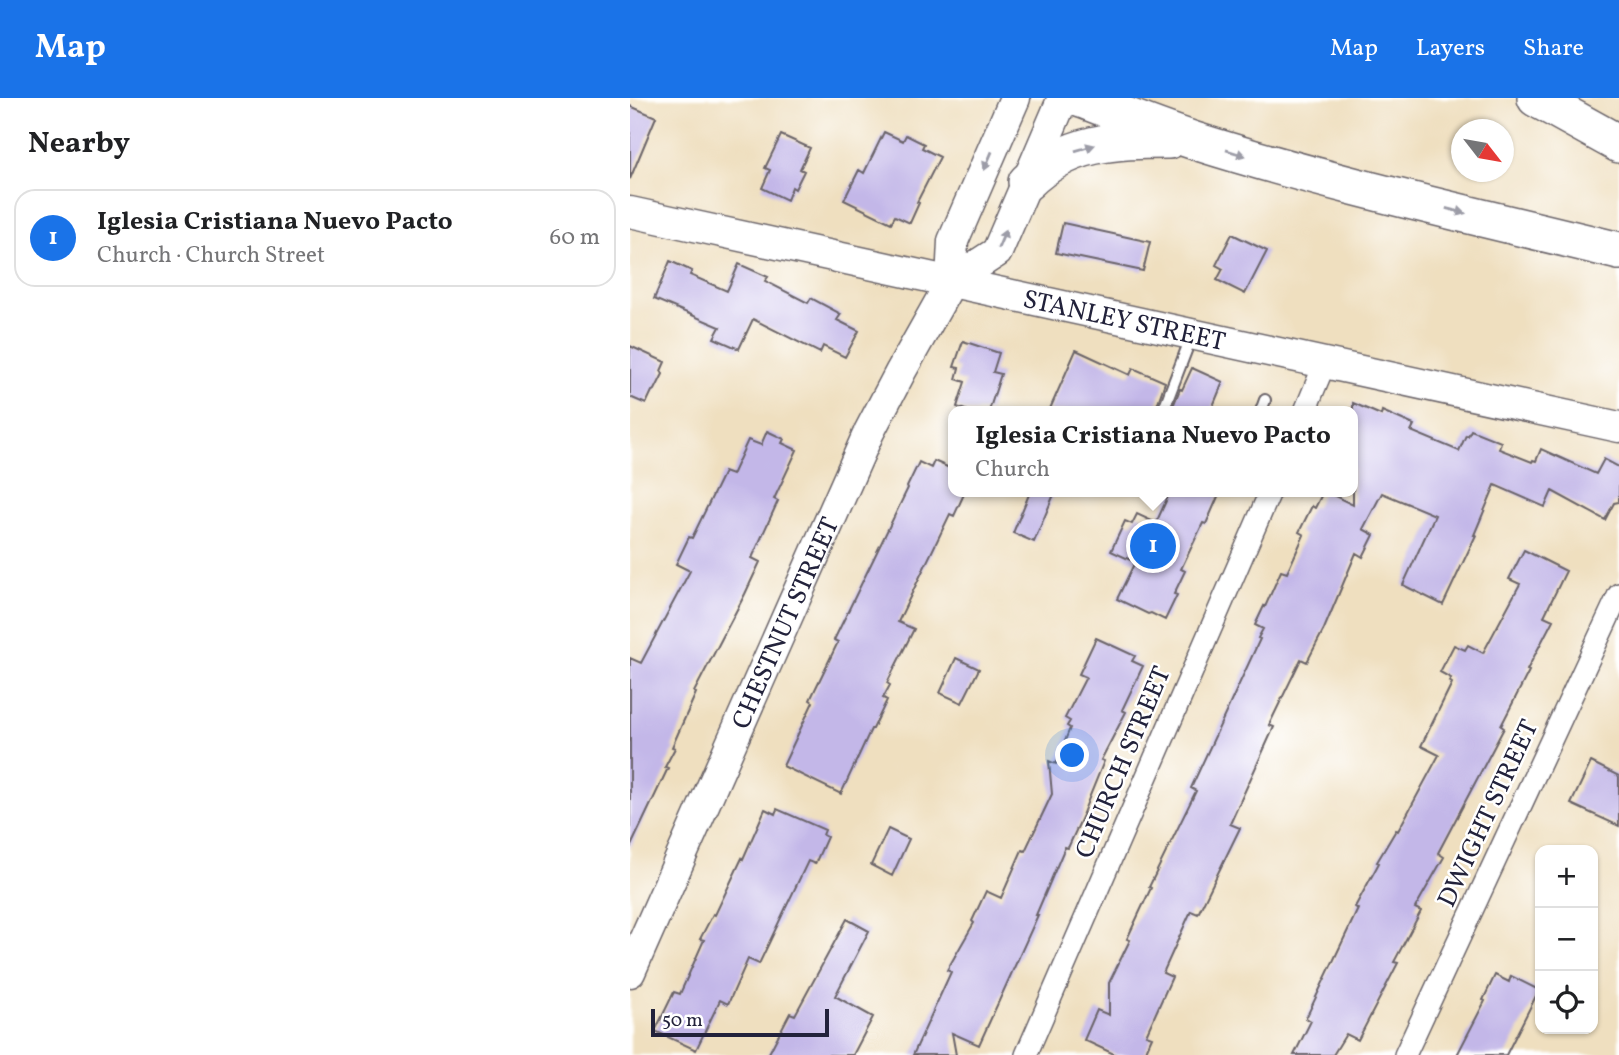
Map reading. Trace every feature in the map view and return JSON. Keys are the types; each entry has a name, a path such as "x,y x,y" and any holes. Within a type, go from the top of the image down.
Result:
{"highway":[{"path":"1079,98 1264,162 1619,251"},
{"path":"1536,98 1619,144"},
{"path":"1570,98 1619,115"},
{"path":"1027,182 1062,156 1094,145 1134,140 1194,140"}],"street":[{"name":"CHESTNUT STREET","path":"630,972 873,425 951,282 953,241 1015,98"},
{"name":"CHESTNUT STREET","path":"951,282 997,252 1063,98"},
{"name":"STANLEY STREET","path":"630,212 1619,426"},
{"path":"1307,406 1325,363"},
{"name":"CHURCH STREET","path":"1026,1055 1268,497"},
{"name":"DWIGHT STREET","path":"1405,1055 1619,594"}],"lane":[{"path":"1165,406 1192,335"}],"building":[{"path":"630,106 656,117 630,179"},
{"path":"884,132 903,141 906,135 924,144 922,148 940,157 917,202 919,203 910,223 895,216 891,223 844,200 859,170 864,173"},
{"path":"781,135 810,148 800,169 804,171 795,189 792,187 787,200 762,188 770,170 765,168"},
{"path":"1063,223 1150,242 1143,271 1056,253"},
{"path":"1232,234 1267,251 1245,294 1217,280 1223,269 1216,265"},
{"path":"670,261 692,271 690,275 727,291 739,264 768,277 765,281 808,303 811,298 841,314 837,320 859,331 845,357 823,346 820,353 753,319 739,349 714,338 720,327 654,299"},
{"path":"963,341 999,353 993,372 1001,374 991,406 957,406 965,382 956,379 959,368 954,367"},
{"path":"630,346 665,362 661,371 663,374 646,404 630,397"},
{"path":"1076,350 1130,375 1133,368 1165,382 1157,406 1051,406"},
{"path":"1192,368 1223,382 1213,406 1173,406 1180,389 1182,390"},
{"path":"1353,403 1381,415 1382,411 1414,425 1411,431 1459,451 1471,430 1501,442 1499,449 1532,462 1536,461 1541,449 1596,474 1604,459 1619,467 1619,502 1614,503 1605,520 1552,491 1545,507 1495,485 1476,535 1443,605 1403,585 1435,515 1382,493 1363,529 1374,535 1363,557 1356,553 1324,629 1307,662 1301,659 1269,725 1274,727 1230,824 1240,828 1198,914 1191,911 1163,973 1172,977 1146,1035 1152,1037 1144,1055 1116,1055 1084,1040 1097,1010 1109,1015 1109,983 1130,940 1127,939 1151,888 1149,887 1196,791 1191,788 1260,639 1258,638 1263,629 1255,625 1281,571 1287,573 1304,535 1299,532 1312,506 1315,508 1320,497 1337,497 1353,505 1353,497 1358,497 1358,406 1353,406"},
{"path":"767,431 784,439 782,443 797,450 774,499 778,501 752,558 760,562 694,692 696,693 672,747 675,748 665,767 668,768 630,848 630,658 641,663 690,571 676,564 689,537 692,538 724,472 732,475 748,440 761,445"},
{"path":"934,461 948,467 948,497 963,497 954,516 950,514 898,622 914,629 887,683 890,685 883,698 887,700 841,794 783,766 838,642 834,640 919,462 931,468"},
{"path":"1028,497 1053,497 1034,542 1013,533"},
{"path":"1168,497 1218,497 1181,569 1185,571 1165,620 1117,599 1135,562 1111,551 1125,521 1132,524 1137,514 1156,523"},
{"path":"1524,550 1566,571 1544,616 1553,620 1501,726 1504,728 1438,853 1444,857 1415,908 1421,911 1394,962 1398,963 1358,1040 1346,1034 1333,1055 1294,1055 1311,1021 1306,1018 1358,909 1355,907 1379,863 1377,862 1396,830 1398,831 1439,755 1421,746 1452,683 1449,681 1451,678 1440,672 1454,645 1465,650 1468,645 1483,653 1520,584 1509,579"},
{"path":"1096,638 1135,656 1132,661 1143,666 1122,710 1126,712 1101,760 1104,761 1084,813 1068,848 1065,847 1038,915 979,1045 952,1033 956,1055 913,1055 951,972 947,970 974,923 972,921 986,891 1001,898 1022,850 1025,851 1052,794 1049,761 1056,764 1070,728 1067,726 1070,721 1065,718 1086,677 1079,674"},
{"path":"956,658 979,669 962,703 940,693"},
{"path":"1591,762 1619,776 1619,826 1571,804"},
{"path":"765,809 775,814 777,809 825,830 823,835 827,837 815,864 808,861 759,964 748,959 728,1004 720,1000 696,1050 655,1031 674,992 680,994 704,940 700,939 743,859"},
{"path":"888,829 909,839 892,876 871,865"},
{"path":"847,919 869,931 835,996 873,1017 853,1055 768,1055 790,1013 795,1015"},
{"path":"1495,975 1509,982 1511,976 1535,988 1535,998 1506,1055 1457,1055 1485,1001 1483,1000"}],"place":[{"name":"Iglesia Cristiana Nuevo Pacto","path":"1153,546"}]}
